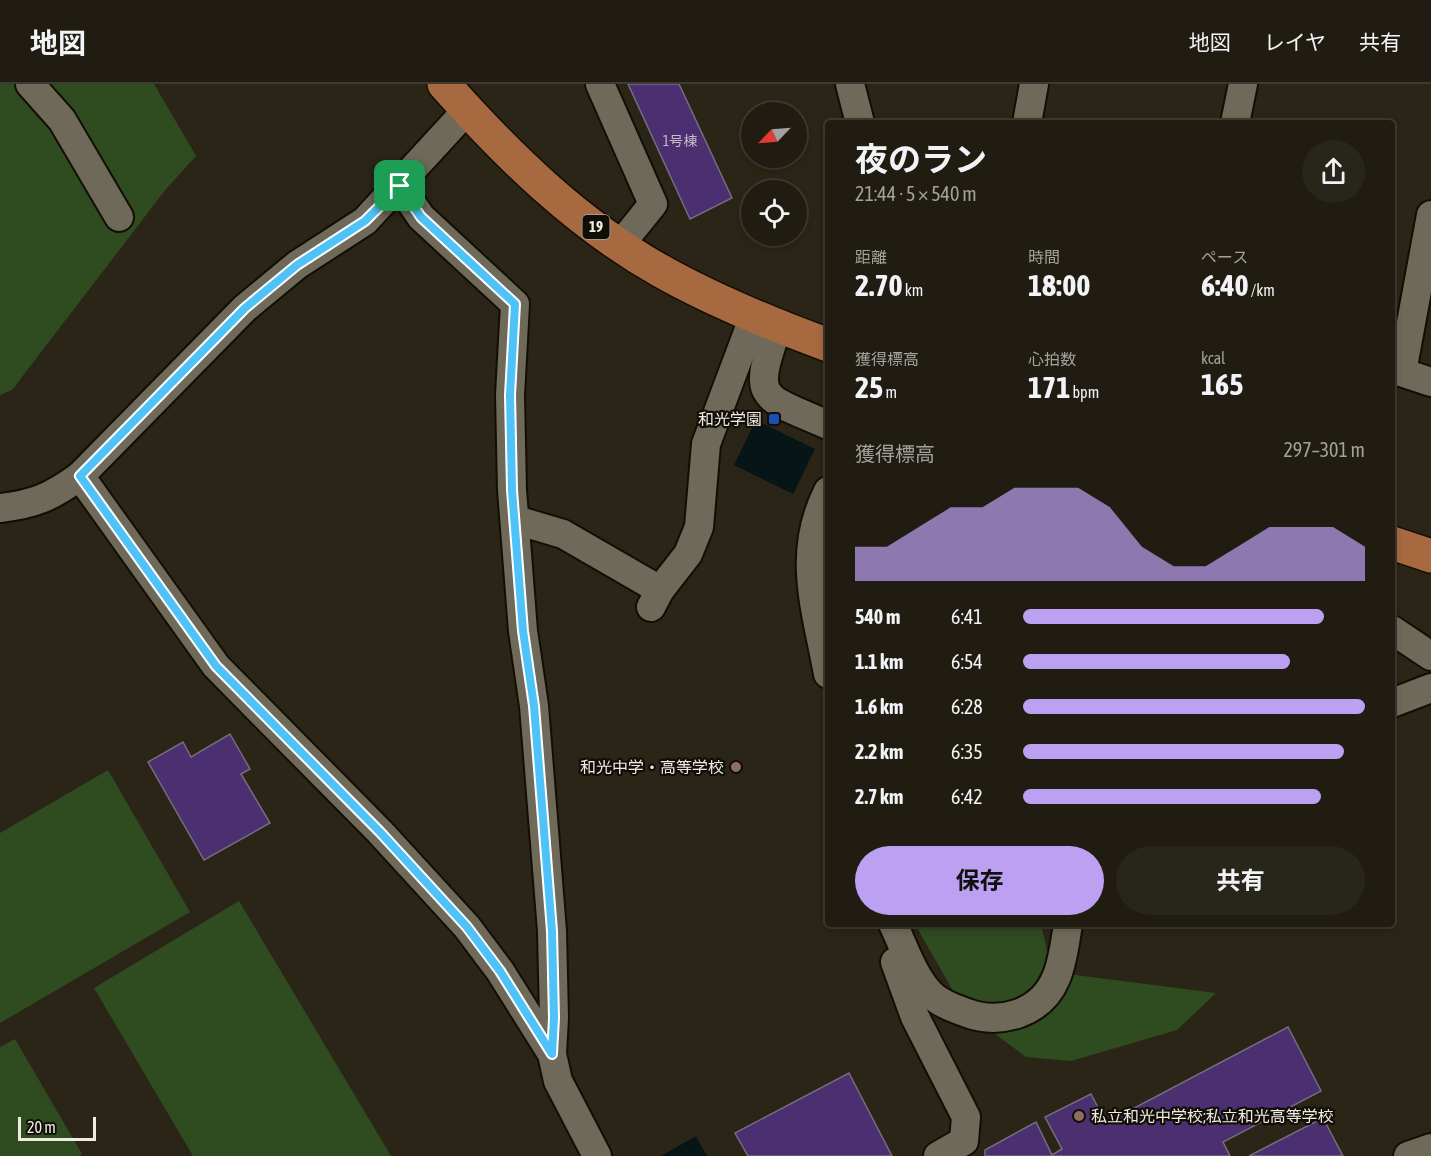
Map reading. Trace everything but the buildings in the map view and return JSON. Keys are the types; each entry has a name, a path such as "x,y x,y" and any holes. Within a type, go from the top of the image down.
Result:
{"main road":[{"name":"19","path":"444,84 532,175 620,245 691,287 766,322 825,344"},
{"path":"1395,544 1431,556"}],"street":[{"path":"30,84 62,120 119,217"},
{"path":"600,84 653,204 620,245"},
{"path":"850,84 859,120"},
{"path":"1028,120 1034,84"},
{"path":"1236,120 1244,84"},
{"path":"0,508 32,504 55,494 80,476 245,308 297,265 365,221 400,186 467,110"},
{"path":"400,186 421,217 515,304 510,395 512,490 523,631 534,706 552,931 554,1018 552,1054 558,1081 597,1156"},
{"path":"1431,215 1397,370 1431,382"},
{"path":"516,520 563,534 656,599 688,554 699,527 706,444 766,322"},
{"path":"766,322 763,376 766,393 775,402 825,424"},
{"path":"80,476 216,666 380,832 467,927 500,971 552,1054"},
{"path":"825,497 816,514 810,543 810,562 825,655"},
{"path":"1395,632 1431,656"},
{"path":"1395,702 1431,688"},
{"path":"881,927 915,1017 966,1117 964,1141 938,1156"},
{"path":"894,927 927,992 949,1007 981,1018 1006,1019 1030,1009 1046,995 1056,978 1067,927"},
{"path":"1408,1156 1431,1148"}],"green space":[{"path":"0,84 154,84 196,156 166,189 12,390 0,395"},
{"path":"108,770 190,912 0,1023 0,833"},
{"path":"239,901 391,1156 193,1156 94,988"},
{"path":"917,927 1042,927 1052,972 1216,993 1177,1030 1071,1061 1026,1057 965,1012"},
{"path":"15,1039 82,1154 79,1156 0,1156 0,1047"}],"shaded area":[{"path":"756,420 815,449 793,494 734,465"},
{"path":"696,1136 707,1156 661,1156"}],"place":[{"name":"和光学園","path":"774,419"},
{"name":"和光中学・高等学校","path":"736,767"},
{"name":"私立和光中学校;私立和光高等学校","path":"1079,1116"}],"route":[{"path":"400,186 421,217 515,304 510,395 512,490 521,578 523,631 534,706 552,931 554,1018 552,1054 500,971 467,927 380,832 216,666 80,476 245,308 297,265 365,221 400,186"}]}
